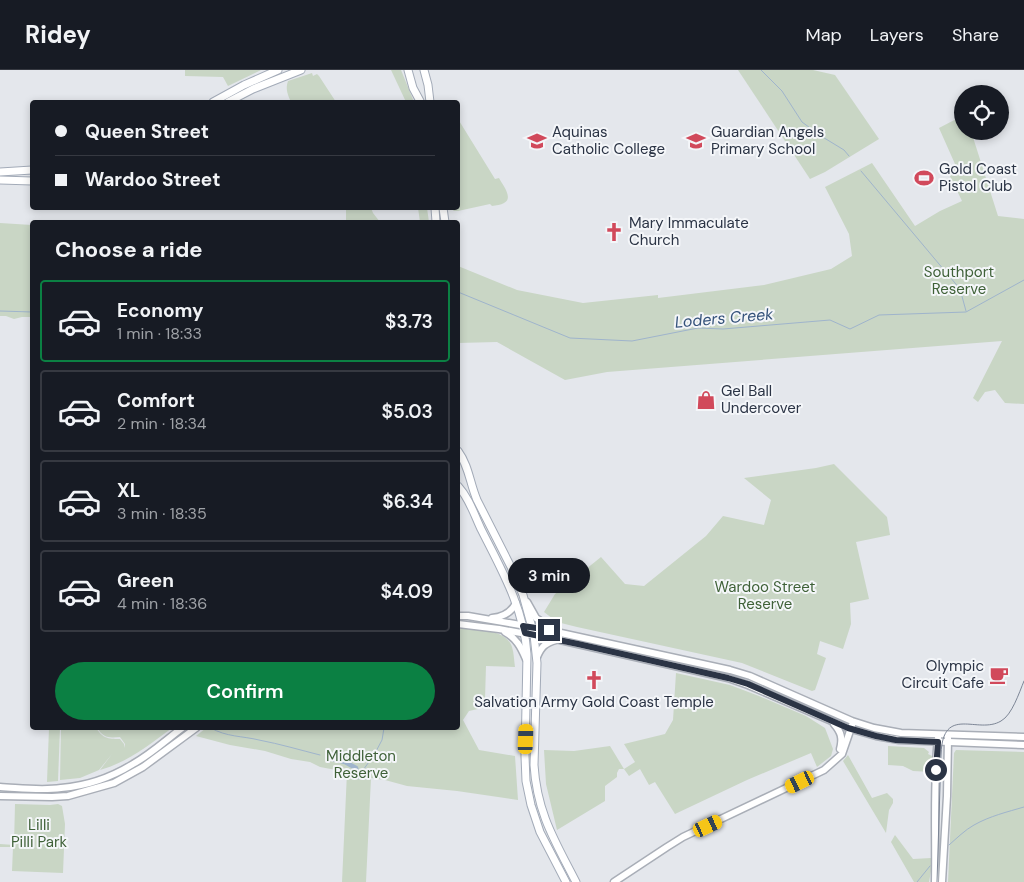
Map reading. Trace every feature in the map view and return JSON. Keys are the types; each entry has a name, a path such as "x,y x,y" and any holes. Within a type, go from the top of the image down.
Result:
{"main road":[{"path":"232,100 301,70"},
{"path":"408,70 413,88 419,100"},
{"path":"412,70 420,100"},
{"path":"424,70 430,100"},
{"path":"217,100 274,72 276,80"},
{"path":"0,172 30,170"},
{"path":"0,179 30,181"},
{"path":"460,457 468,470 477,500 523,595 536,618 559,632"},
{"path":"460,483 470,480"},
{"path":"460,487 468,499 509,585 524,629 527,662 525,763 527,789 540,832 566,882"},
{"path":"523,595 534,635 536,658 534,765 536,782 544,816 553,838 576,881"},
{"path":"483,619 507,615 516,603"},
{"path":"460,616 483,619 524,629 534,635 728,678 748,684 832,721 850,726 901,733 1024,737"},
{"path":"460,624 498,628 524,629 532,627 730,670 750,676 871,735 896,740 1024,745"},
{"path":"498,628 515,638 522,648 527,662"},
{"path":"536,658 544,645 551,641 560,640"},
{"path":"832,721 841,734 840,753"},
{"path":"614,882 683,837 824,770 834,762 840,753 850,726"},
{"path":"0,787 46,789 93,782 132,765 179,730"},
{"path":"0,796 60,797 74,795 114,783 143,768 193,730"},
{"path":"935,882 935,798 938,734"},
{"path":"942,882 947,796 947,735"}],"green space":[{"path":"185,70 261,70 228,86 223,77 185,76"},
{"path":"391,70 401,70 413,100 405,100"},
{"path":"738,70 813,70 835,75 879,139 810,179"},
{"path":"312,73 313,76 317,74 335,100 290,100 287,89 288,81"},
{"name":"Southport Reserve","path":"954,120 954,140 974,140 998,216 1024,219 1024,404 1005,403 995,390 985,392 978,402 973,398 1002,341 607,372 565,380 497,342 460,343 460,267 517,290 583,303 658,295 658,298 764,285 831,269 852,256 849,234 825,187 872,163 915,226 940,211 962,201 946,168 955,164 939,128"},
{"path":"460,122 495,179 499,178 505,187 508,198 503,204 492,206 490,204 458,211 454,211 460,210"},
{"path":"346,210 372,210 378,220 346,220"},
{"path":"418,210 427,210 429,220 420,220"},
{"path":"0,223 30,225 30,317 14,319 0,316"},
{"name":"Wardoo Street Reserve","path":"834,464 887,517 890,535 856,542 869,599 850,603 851,624 843,649 820,641 817,654 826,658 815,690 812,691 742,663 557,622 544,612 555,594 601,557 625,584 644,586 706,536 723,516 764,525 771,500 744,478"},
{"name":"Middleton Reserve","path":"460,628 489,631 503,636 509,641 514,654 515,667 486,666 485,699 478,709 469,711 463,720 479,750 515,756 518,800 407,786 371,778 366,882 342,882 347,772 196,736 204,730 460,730"},
{"path":"676,673 730,685 806,716 825,728 833,749 831,756 817,767 811,753 747,780 675,814 655,782 649,785 640,769 629,776 624,769 635,762 624,744 665,734 673,720"},
{"path":"49,730 60,730 58,781 47,782"},
{"path":"61,730 98,730 106,737 120,739 125,748 125,744 120,737 107,737 99,730 169,730 138,752 110,767 100,770 112,754 99,770 80,778 60,780"},
{"path":"610,746 624,769 619,769 617,777 605,786 605,801 557,830 546,784 544,750 574,751"},
{"path":"888,746 924,748 932,756 931,772 913,771 903,766 888,765"},
{"path":"956,750 1024,752 1024,882 948,882 954,753"},
{"path":"848,755 872,798 887,793 893,799 889,810 886,833 843,761"},
{"name":"Lilli Pilli Park","path":"15,804 58,804 62,806 65,824 63,873 12,871 13,847 0,847 0,844 14,845"},
{"path":"895,835 913,859 931,858 929,882 914,882 891,842"}],"waterway":[{"name":"Loders Creek","path":"761,70 782,91 802,122 844,150 849,156"},
{"name":"Loders Creek","path":"861,171 960,289 966,311"},
{"name":"Loders Creek","path":"460,293 570,338 632,341 698,328 723,329 830,320 850,329 879,315 966,312 1024,280"},
{"path":"0,311 30,312"},
{"path":"215,730 229,735 320,755"},
{"path":"358,777 374,755 382,740 384,730"},
{"path":"329,758 345,762 356,768 358,777"},
{"path":"949,845 967,829 980,822 1024,807"},
{"path":"917,882 930,866"}],"tram line":[{"path":"937,882 943,739 948,730 955,725 982,725 1001,721 1012,709 1024,681"}],"place":[{"name":"Aquinas Catholic College","path":"537,141"},
{"name":"Guardian Angels Primary School","path":"696,141"},
{"name":"Gold Coast Pistol Club","path":"924,178"},
{"name":"Mary Immaculate Church","path":"614,232"},
{"name":"Gel Ball Undercover","path":"706,400"},
{"name":"Olympic Circuit Cafe","path":"999,675"},
{"name":"Salvation Army Gold Coast Temple","path":"594,680"}],"route":[{"path":"549,630 523,626 525,633 748,684 861,732 896,740 938,742 936,770"}]}
